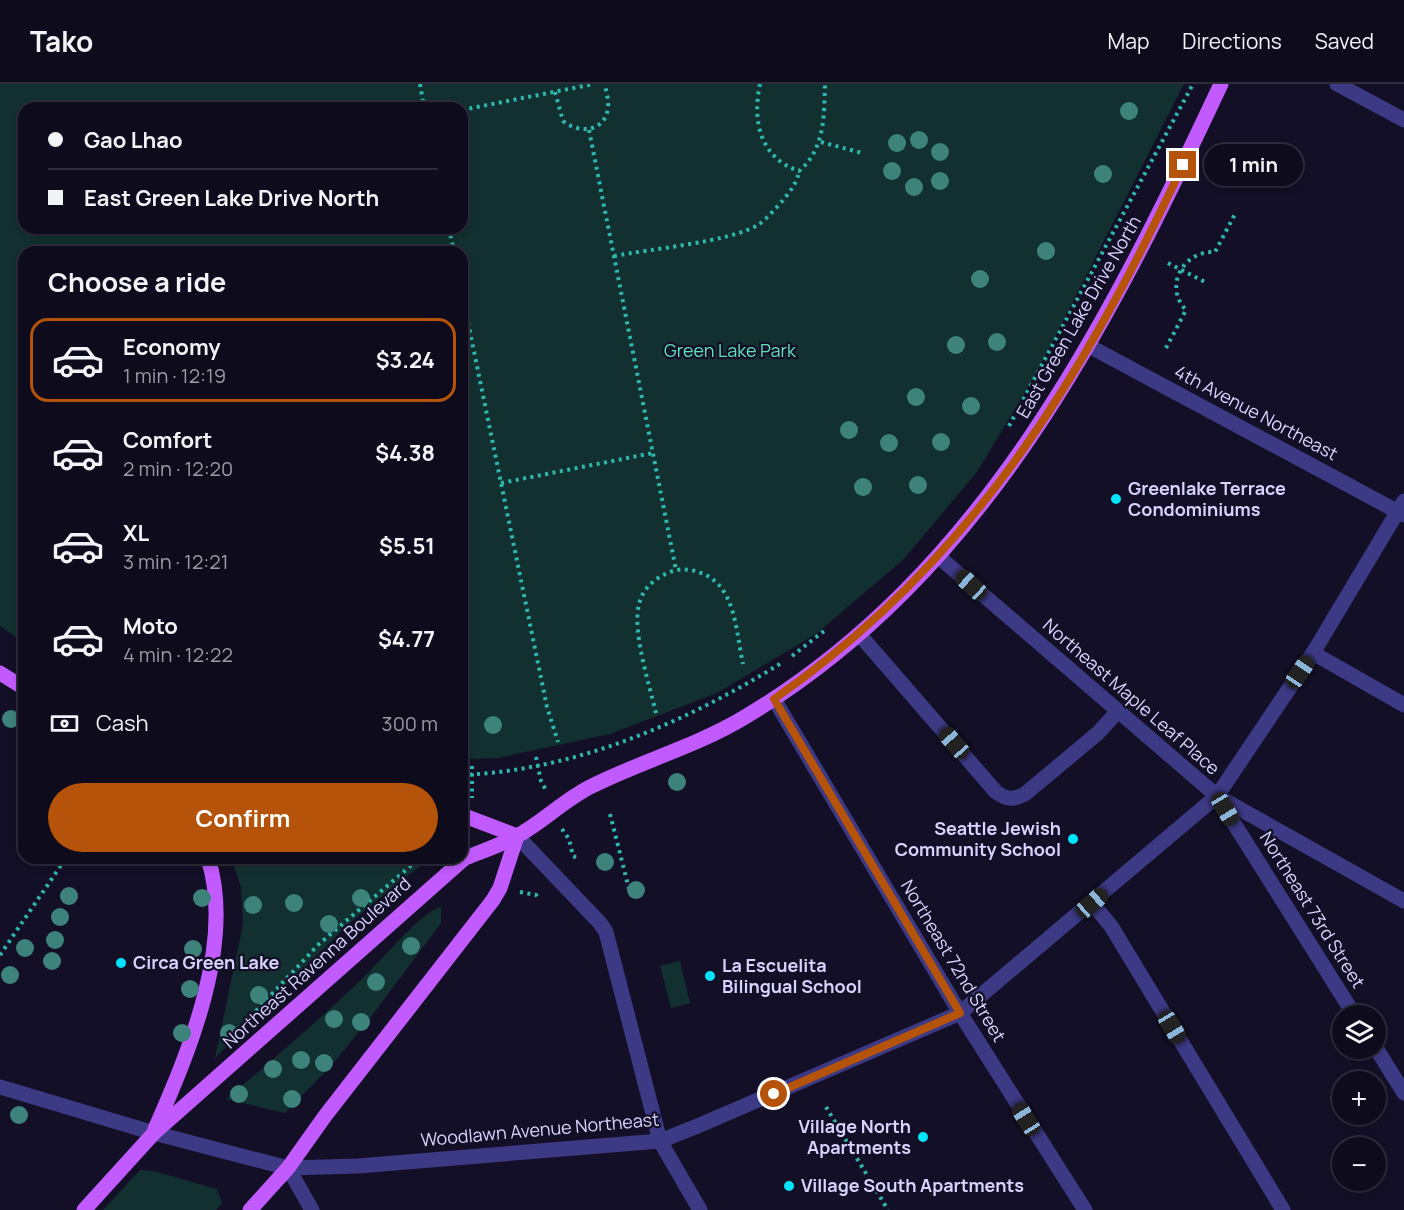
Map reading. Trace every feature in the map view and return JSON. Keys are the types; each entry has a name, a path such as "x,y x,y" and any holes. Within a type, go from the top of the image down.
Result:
{"main road":[{"name":"East Green Lake Drive North","path":"517,836 590,786 721,731 774,699 859,634 939,557 1023,451 1089,346 1163,206 1221,84"},
{"path":"0,673 18,684"},
{"path":"250,1210 288,1168 500,888 517,836 468,817"},
{"name":"Northeast Ravenna Boulevard","path":"468,857 517,836"},
{"path":"154,1133 193,1040 210,962 215,934 215,899 209,864"},
{"name":"Northeast Ravenna Boulevard","path":"84,1210 154,1133 458,864"}],"street":[{"path":"1337,84 1404,120"},
{"name":"4th Avenue Northeast","path":"1089,346 1402,509"},
{"name":"Woodlawn Avenue Northeast","path":"0,1087 154,1133 288,1168 358,1166 660,1141 960,1013 1092,903 1216,796 1313,653 1402,509"},
{"name":"Northeast Maple Leaf Place","path":"939,557 1216,796 1404,901"},
{"path":"859,634 996,792 1005,798 1015,799 1025,794 1098,733 1118,711"},
{"path":"1313,653 1404,705"},
{"name":"Northeast 72nd Street","path":"774,699 960,1013 1085,1210"},
{"name":"Northeast 73rd Street","path":"1216,796 1348,1005"},
{"path":"517,836 606,932 660,1141 700,1210"},
{"path":"1092,903 1111,926 1283,1210"},
{"path":"1383,1059 1404,1093"},
{"path":"288,1168 312,1210"}],"path":[{"path":"420,84 423,102"},
{"path":"468,109 594,84"},
{"path":"555,92 563,121 575,129 589,130 601,123 608,111 605,84"},
{"path":"760,84 757,113 762,140 777,159 799,171"},
{"path":"614,256 728,236 760,224 795,184 799,171 807,164 820,142 825,84"},
{"path":"1006,432 1193,84"},
{"path":"589,130 676,570"},
{"path":"820,142 862,153"},
{"path":"1166,348 1186,310 1178,299 1176,289 1184,263 1196,254 1215,252 1235,214"},
{"path":"1168,263 1206,283"},
{"path":"468,322 547,707 558,742"},
{"path":"501,483 653,453"},
{"path":"656,712 636,618 639,602 647,587 660,576 676,570 693,570 708,575 721,586 729,601 743,664"},
{"path":"468,774 538,765 624,742 699,711 785,660 830,627"},
{"path":"536,757 541,781 546,790"},
{"path":"472,766 472,799"},
{"path":"610,814 629,889"},
{"path":"0,955 62,864"},
{"path":"254,1014 319,944 413,864"},
{"path":"513,894 525,892 536,895 539,899"},
{"path":"826,1107 888,1210"}],"green space":[{"name":"Green Lake Park","path":"0,84 1184,84 1036,374 977,472 903,560 816,634 717,693 610,734 498,758 468,759 468,246 18,246 18,639 0,626"},
{"path":"233,864 423,864 353,920 215,1058 243,924 241,887"},
{"path":"441,906 441,923 368,1021 329,1068 285,1113 226,1099 330,1009 422,918"},
{"path":"680,961 690,1003 671,1008 660,966"},
{"path":"140,1170 154,1171 217,1189 222,1203 216,1210 103,1210"}],"place":[{"name":"Greenlake Terrace Condominiums","path":"1116,499"},
{"name":"Seattle Jewish Community School","path":"1073,839"},
{"name":"Circa Green Lake","path":"121,963"},
{"name":"La Escuelita Bilingual School","path":"710,976"},
{"name":"Village North Apartments","path":"923,1137"},
{"name":"Village South Apartments","path":"789,1186"}],"route":[{"path":"774,1094 960,1013 774,699 859,634 920,577 961,533 1001,482 1041,425 1075,370 1145,242 1183,165"}]}
